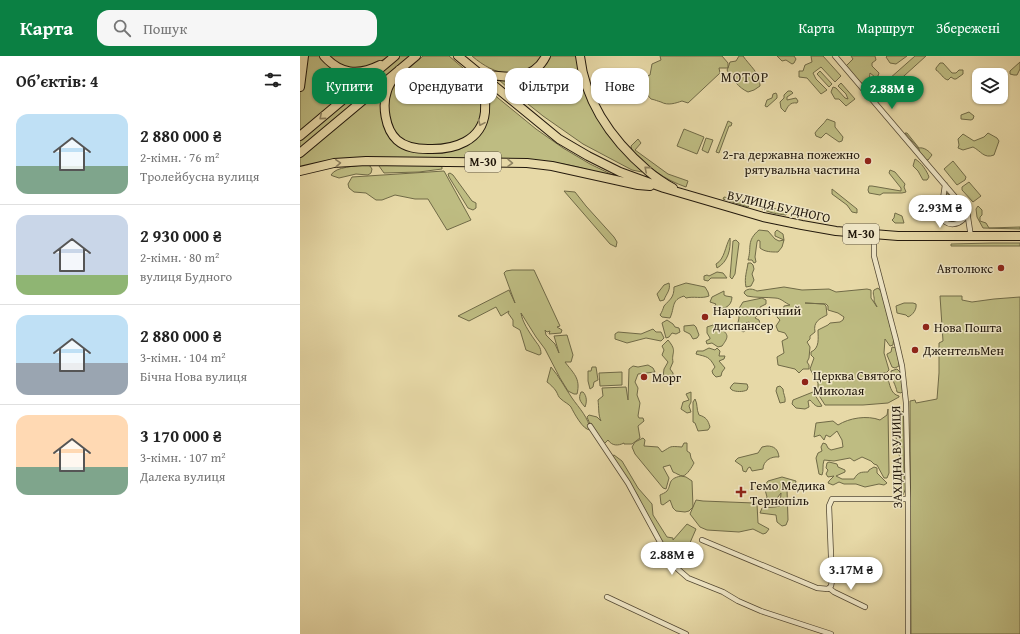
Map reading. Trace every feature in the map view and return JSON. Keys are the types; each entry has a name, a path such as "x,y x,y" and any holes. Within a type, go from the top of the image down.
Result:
{"highway":[{"path":"300,87 304,56"},
{"path":"324,56 338,68 348,72 359,72 374,68 393,58"},
{"path":"401,68 416,56"},
{"name":"М-30","path":"458,56 472,68"},
{"path":"497,75 508,77 519,76 533,70 546,56"},
{"path":"580,56 585,83 593,103 617,140 648,171 678,192"},
{"path":"300,136 393,58"},
{"path":"300,153 395,73"},
{"path":"395,76 386,91 385,101 387,121 397,140 413,148 438,150 463,144 480,128 484,118 484,104"},
{"name":"М-30","path":"497,88 559,139 588,156 620,172 678,192"},
{"name":"М-30","path":"300,171 334,163 366,161 526,163 552,166 638,185 664,188"},
{"name":"ВУЛИЦЯ БУДНОГО","path":"678,192 788,223 836,231 874,235 971,237 1020,236"}],"street":[{"path":"834,56 967,211 971,237"},
{"path":"945,185 941,218 948,224 955,225 966,217 967,211"},
{"name":"ЗАХІДНА ВУЛИЦЯ","path":"874,235 874,256 902,366 905,391 908,499 908,634"},
{"path":"590,426 628,483 672,564 680,573 694,581 723,592 738,601 761,611 831,634"},
{"path":"829,588 832,581 829,506 832,499 908,499"},
{"path":"702,540 817,588 829,588 834,592 865,607"},
{"path":"607,597 686,634"}],"shaded area":[{"path":"305,56 321,56 329,64 350,68 312,68 312,104 332,104 300,131 300,91"},
{"path":"326,56 389,56 366,68 343,68"},
{"path":"400,56 412,56 398,68 395,68 395,70 387,77 387,68 386,68"},
{"path":"423,56 449,56 463,68 409,68"},
{"path":"472,56 543,56 530,68 505,68 505,73 497,71 497,68 490,68"},
{"path":"549,56 578,56 581,68 532,68"},
{"path":"660,56 722,56 728,63 728,68 719,68 720,73 688,103 682,101 666,104 651,99 649,97 649,75 652,64 661,60"},
{"path":"739,56 743,56 757,74 760,86 748,92 739,86 727,70 730,62 736,61"},
{"path":"777,56 794,56 796,59 792,64 786,60 782,61"},
{"path":"811,56 823,56 841,76 835,82 821,67 813,73 816,79 827,90 821,94 807,78 799,77 799,71 803,71 805,65 812,62"},
{"path":"851,56 875,56 876,60 872,63 872,66 879,73 878,76 875,77 870,73 869,81 864,84 860,82 846,66 853,59"},
{"path":"907,56 896,64 890,63 886,57"},
{"path":"915,56 926,56 894,85 889,79"},
{"path":"1020,62 1020,69 1017,75 1010,74 1010,71"},
{"path":"940,63 943,63 952,73 963,70 963,74 956,79 951,77 948,80 936,70"},
{"path":"820,71 832,84 829,87 817,74"},
{"path":"583,78 586,91 591,98 591,104 595,104 643,171 632,170 583,144 528,104 583,104"},
{"path":"498,79 505,79 505,85"},
{"path":"395,82 395,104 482,104 480,124 467,138 439,147 410,144 398,138 387,118 390,88"},
{"path":"841,83 855,99 846,106 839,99 835,99 831,92 833,87 836,88 845,98 848,99 846,94 838,86"},
{"path":"788,91 793,93 787,97 787,100 796,98 798,101 797,103 790,105 785,112 781,108 780,102"},
{"path":"776,93 777,98 767,107 765,106 767,100 772,98 773,94"},
{"path":"497,97 536,129 563,148 590,164 619,178 566,164 517,159 455,158 300,169 300,157 363,104 387,104 387,101 392,137 430,151 475,137 483,104 497,104"},
{"path":"343,104 354,104 300,149 300,140"},
{"path":"969,112 974,116 973,119 961,119 961,115"},
{"path":"827,119 835,122 835,127 843,137 842,141 839,142 826,133 821,138 816,136 815,133"},
{"path":"728,121 732,123 731,126 729,126 719,153 716,152"},
{"path":"684,129 704,137 697,154 677,146"},
{"path":"905,133 907,133 919,148 925,149 932,155 928,160 925,160 919,149"},
{"path":"988,133 997,138 999,141 994,155 985,155 973,147 963,150 958,148 958,139 963,134 974,141 984,137"},
{"path":"706,138 713,140 708,153 702,150"},
{"path":"638,139 641,143 635,150 668,174 688,181 686,187 671,181 657,172 632,151 631,146"},
{"path":"915,159 922,164 927,172 929,177 927,180 923,180 913,166"},
{"path":"953,161 966,177 965,180 957,185 944,169"},
{"path":"365,164 370,166 372,169 371,173 368,175 356,174 339,178 331,175 342,168"},
{"path":"383,164 439,166 442,167 442,169 419,172 384,173 379,166"},
{"path":"890,170 895,172 905,184 904,187 906,192 883,193 880,195 869,193 869,186 901,191 901,188 889,173"},
{"path":"444,171 471,220 447,230 428,199 415,199 395,195 382,200 376,200 366,193 354,192 349,188 348,184 352,177"},
{"path":"450,173 472,201 476,203 476,208 473,210 468,208 449,177 448,174"},
{"path":"969,182 981,196 973,202 962,190 962,187"},
{"path":"832,189 857,209 857,213 852,212 847,205 832,194"},
{"path":"564,191 575,192 614,237 617,242 616,247 610,244"},
{"path":"947,193 963,210 964,215 955,222 945,219 944,214"},
{"path":"724,197 747,202 749,206 748,207 723,199"},
{"path":"761,206 788,212 786,215 773,213 764,210"},
{"path":"978,206 982,210 980,221 986,223 989,228 1020,227 1020,229 983,228 977,217 976,209"},
{"path":"895,213 902,216 904,223 895,223 892,220"},
{"path":"759,230 768,231 775,239 779,241 784,240 782,247 778,252 768,252 760,248 760,241 758,240 755,257 756,262 754,263 752,260 748,260 750,244 752,238"},
{"path":"777,230 783,234 784,240 775,236 775,232"},
{"path":"730,238 728,255 724,262 717,268 716,264 723,256"},
{"path":"736,240 739,243 735,274 732,279 730,277 733,241"},
{"path":"1020,243 1020,246 951,246 951,244"},
{"path":"748,263 753,265 754,269 752,274 754,280 751,286 746,287 745,278"},
{"path":"512,270 534,270 560,326 557,327 562,330 561,333 549,334 550,331 547,332 545,330 546,335 555,344 559,353 554,336 567,335 573,355 571,362 565,362 576,376 578,384 577,394 568,391 545,349 521,313 526,326 540,348 541,354 539,355 526,350 520,330 513,326 513,320 508,313 509,311 501,316 496,307 469,321 458,316 509,290 515,303 504,273"},
{"path":"717,272 723,273 727,278 711,278 708,281 704,280 704,276 709,276"},
{"path":"669,283 669,290 664,300 660,301 657,294 664,285"},
{"path":"686,283 705,287 709,296 686,298 684,296 675,302 670,318 662,317 660,315 664,306 672,296 674,287"},
{"path":"784,287 802,290 829,289 836,292 867,289 871,290 871,298 877,307 874,301 873,293 874,290 878,288 885,296 891,319 890,326 894,335 893,345 890,346 885,339 884,353 889,370 886,373 879,373 877,377 887,376 892,391 899,397 888,403 863,405 825,405 818,394 818,383 810,369 814,358 811,355 811,352 817,345 818,330 830,323 840,322 844,317 838,313 828,310 828,306 826,304 805,303 824,304 826,306 827,315 817,321 815,332 810,336 810,339 807,342 810,347 807,362 809,369 803,369 799,373 795,369 778,365 777,357 784,353 782,341 788,338 785,333 778,331 776,326 780,320 777,317 778,312 783,310 784,306 790,305 777,298 750,297 744,293 746,290 750,289 757,291"},
{"path":"724,291 724,295 732,297 732,300 726,307 720,309 714,307 716,304 710,302 712,297"},
{"path":"940,296 962,296 962,300 972,302 1020,297 1020,634 911,634 910,401 915,400 916,403 937,399 939,343 943,341"},
{"path":"762,298 766,300 766,304 760,307 759,313 755,318 759,320 761,328 753,328 749,322 746,323 750,328 743,332 737,327 739,318 738,310 743,302"},
{"path":"904,303 916,304 914,312 908,317 897,313 896,306"},
{"path":"667,320 675,327 679,328 680,332 676,334 672,333 666,338 662,323"},
{"path":"694,325 699,335 697,338 693,339 690,334 684,331 684,326"},
{"path":"713,325 725,332 727,335 722,346 718,347 712,343 707,344 706,341 710,338 707,333 707,327"},
{"path":"653,329 656,332 661,332 664,338 661,341 646,338 627,343 615,339 615,334 618,332 641,334"},
{"path":"668,340 673,347 673,362 670,369 673,375 667,381 663,377 664,369 668,362 662,355 664,350 662,346"},
{"path":"892,347 896,348 898,356 899,366 895,368 892,367 887,355 891,352"},
{"path":"709,348 715,350 717,348 720,351 719,356 725,356 724,359 719,361 725,368 721,376 716,377 713,374 712,371 715,367 709,359 696,354 697,351 703,351"},
{"path":"648,365 653,368 655,372 638,374 635,382 638,388 637,395 640,403 638,416 639,418 643,418 644,421 638,426 640,438 632,444 624,443 615,445 608,440 604,444 592,429 587,417 589,415 597,417 601,421 598,400 603,396 602,388 626,387 628,400 629,369 633,366 638,367"},
{"path":"551,367 588,421 590,430 584,427 570,406 560,398 551,385 547,382"},
{"path":"592,367 596,367 598,380 594,382 593,387 590,389 588,371 591,371"},
{"path":"897,369 900,372 903,391 901,393 897,392 891,374 891,371"},
{"path":"622,372 622,385 600,386 599,373"},
{"path":"734,383 747,384 747,390 740,392 732,390 730,388"},
{"path":"780,386 783,389 785,402 780,403 776,391 777,387"},
{"path":"581,392 583,392 586,397 585,407 580,400"},
{"path":"691,392 691,402 689,406 691,412 687,413 681,409 683,402 689,400 686,394"},
{"path":"813,392 822,406 817,406 810,400 808,401 809,407 805,409 796,408 792,404 793,400"},
{"path":"695,399 699,415 705,418 708,422 710,427 708,430 698,431 695,423 693,422 693,402"},
{"path":"888,409 889,473 887,478 884,478 877,465 862,457 854,461 850,458 834,461 824,460 822,475 819,474 816,458 818,453 822,451 821,447 823,443 826,444 831,450 843,447 842,440 837,431 830,437 826,435 824,440 820,435 814,437 816,423 833,421 838,425 853,419 875,418 880,420 887,415"},
{"path":"902,411 904,413 904,467 906,488 903,495 901,495 897,465 900,458 896,436 899,424 898,414"},
{"path":"643,438 645,440 644,446 658,447 662,452 671,447 682,447 684,443 687,443 687,451 690,453 694,463 691,469 688,473 681,476 673,472 670,465 663,467 669,478 666,489 663,488 635,454 632,447 635,442"},
{"path":"767,446 775,448 779,457 773,457 766,461 763,469 752,471 750,467 746,472 743,471 742,466 735,461 738,458 758,453 762,447"},
{"path":"614,455 622,461 638,488 652,504 653,515 667,537 673,538 673,540 687,524 696,529 679,568 668,553 671,543 666,549 643,508 637,494 630,486 612,456"},
{"path":"827,463 837,464 838,467 845,470 845,472 836,476 842,479 854,479 858,474 868,472 874,467 877,468 877,473 887,483 884,485 879,484 865,487 856,484 844,484 839,482 833,485 828,483 834,476 828,477 826,474 828,470 826,468"},
{"path":"681,476 692,481 693,507 689,511 685,512 676,511 670,500 663,505 661,504 660,495 667,491 672,480"},
{"path":"782,477 796,481 795,485 787,489 788,520 786,525 782,526 777,522 776,515 760,513 762,508 780,506 781,493 774,502 771,501 770,503 766,504 765,502 767,497 764,486 768,481"},
{"path":"696,500 757,504 758,523 769,529 763,534 753,529 739,532 707,530 700,527 690,514"}],"place":[{"name":"2-га державна пожежно рятувальна частина","path":"868,161"},
{"name":"Автолюкс","path":"1001,268"},
{"name":"Наркологічний диспансер","path":"705,317"},
{"name":"Нова Пошта","path":"926,327"},
{"name":"ДжентельМен","path":"915,350"},
{"name":"Морг","path":"644,377"},
{"name":"Церква Святого Миколая","path":"805,382"},
{"name":"Гемо Медика Тернопіль","path":"741,492"}],"district":[{"name":"МОТОР","path":"745,77"}]}
